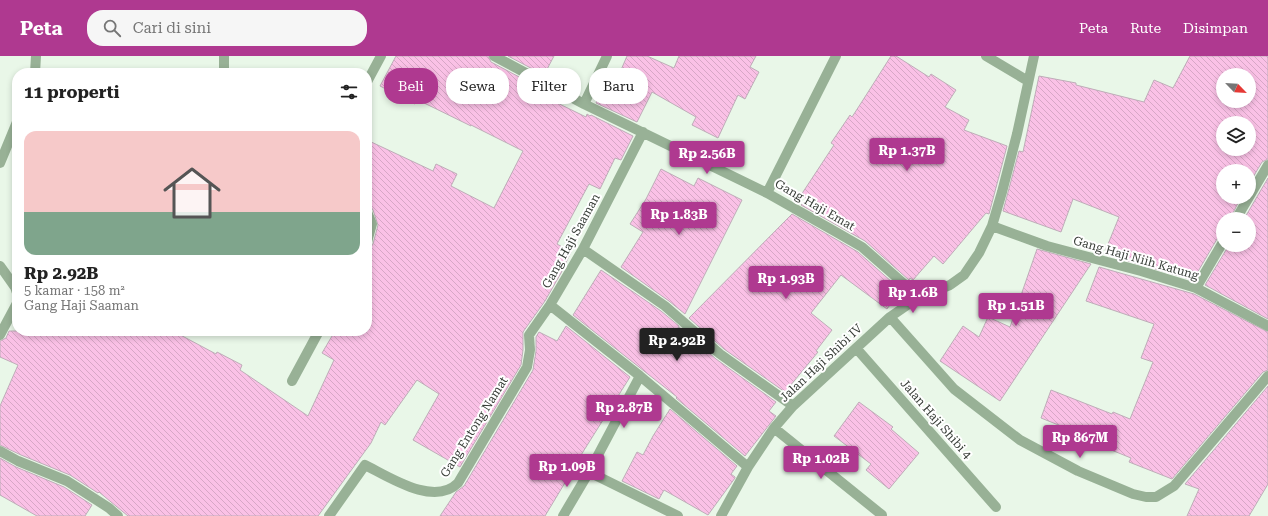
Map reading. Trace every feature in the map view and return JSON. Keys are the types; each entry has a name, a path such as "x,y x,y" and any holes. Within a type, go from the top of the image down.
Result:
{"street":[{"path":"35,68 36,56"},
{"path":"224,56 224,68"},
{"path":"372,73 381,56"},
{"name":"Gang Haji Emat","path":"494,56 584,104 767,193 862,247 919,297"},
{"path":"584,104 607,56"},
{"path":"767,193 836,56"},
{"path":"986,56 1028,81"},
{"name":"Jalan Haji Shibi IV","path":"721,516 748,467 774,428 793,406 890,317 919,297 950,284 964,275 979,253 992,226 1002,192 1017,134 1034,56"},
{"name":"Gang Haji Saaman","path":"643,132 583,249 550,305 640,376 748,467"},
{"path":"0,163 12,134"},
{"path":"1240,212 1268,165"},
{"name":"Gang Haji Niih Katung","path":"992,226 1047,246 1115,263 1196,288 1268,326"},
{"path":"583,249 665,306 720,354 793,406"},
{"path":"1196,288 1217,252"},
{"path":"0,266 12,283"},
{"name":"Gang Entong Namat","path":"329,516 365,465 400,483 422,491 443,492 449,491 454,487 458,483 527,367 530,350 529,335 550,305"},
{"path":"0,335 12,313"},
{"path":"890,317 954,388 1020,440 1078,471 1133,494 1146,497 1156,496 1174,486 1268,376"},
{"path":"292,380 316,336"},
{"name":"Jalan Haji Shibi 4","path":"856,348 996,507"},
{"path":"562,516 589,472 640,376"},
{"path":"774,428 882,514"},
{"path":"0,451 18,461 67,481 109,508 118,516"},
{"path":"589,472 678,516"}],"building":[{"path":"396,56 488,56 491,62 502,68 446,68 446,104 509,104 509,72 517,76 517,104 559,104 586,117 587,114 590,116 591,115 633,136 621,160 615,158 600,189 589,184 557,244 571,252 545,301 523,332 521,365 460,467 413,440 439,394 417,380 385,425 381,422 371,443 318,516 128,516 99,492 98,493 70,475 0,445 0,406 18,365 0,357 0,341 6,338 9,331 12,331 12,336 182,336 216,354 217,352 242,365 240,370 308,416 334,360 322,353 332,336 372,336 372,246 378,225 372,208 372,142 433,171 436,164 457,174 451,186 494,208 523,151 426,104 438,104 438,68 390,68"},
{"path":"508,56 554,56 548,68 531,68"},
{"path":"627,56 647,56 674,68 679,56 756,56 750,67 759,72 745,99 738,95 718,138 692,125 696,117 652,92 648,100 648,68 622,68"},
{"path":"891,56 896,56 929,77 931,74 956,90 945,107 969,120 964,130 1007,146 989,214 986,213 943,264 934,256 913,280 910,278 909,280 865,241 801,205 807,199 801,195 834,145 831,143 850,115 852,117"},
{"path":"1190,56 1268,56 1268,159 1262,162 1256,172 1256,164 1216,164 1216,204 1238,204 1234,212 1216,212 1216,241 1193,280 1104,254 1119,217 1073,199 1061,232 1003,211 1019,151 1023,152 1039,76 1076,83 1076,85 1144,102 1154,80 1173,88"},
{"path":"384,78 384,88 380,86"},
{"path":"598,104 646,104 637,122"},
{"path":"661,169 694,186 698,178 742,200 685,314 621,267 643,232 630,224 646,199"},
{"path":"1268,178 1268,319 1205,285 1225,252 1256,252 1256,212 1248,212 1253,204 1256,204 1256,198"},
{"path":"792,214 858,252 901,290 887,309 841,275 811,313 832,330 816,351 818,352 785,392 724,349 689,318"},
{"path":"1037,249 1091,264 1000,401 940,361 963,326 979,337 988,317 1010,327"},
{"path":"1099,267 1194,294 1268,332 1268,370 1263,372 1172,479 1129,462 1131,458 1099,445 1101,442 1041,418 1051,390 1112,414 1113,412 1130,419 1153,362 1141,358 1154,324 1086,301"},
{"path":"601,270 661,311 679,326 677,330 679,327 716,359 776,402 769,411 776,416 745,456 676,398 677,397 573,315"},
{"path":"566,326 630,377 571,471 545,516 440,516 456,492 464,486 533,370 536,351 536,337 539,332 557,341"},
{"path":"1268,386 1268,484 1249,516 1187,516 1199,489 1185,484"},
{"path":"859,402 893,427 891,429 919,453 889,489 866,470 871,464 834,436"},
{"path":"670,409 737,466 731,474 735,478 708,515 664,490 659,499 622,481 637,452 643,455"},
{"path":"0,458 16,467 64,487 92,505 85,516 37,516 0,495"}]}
